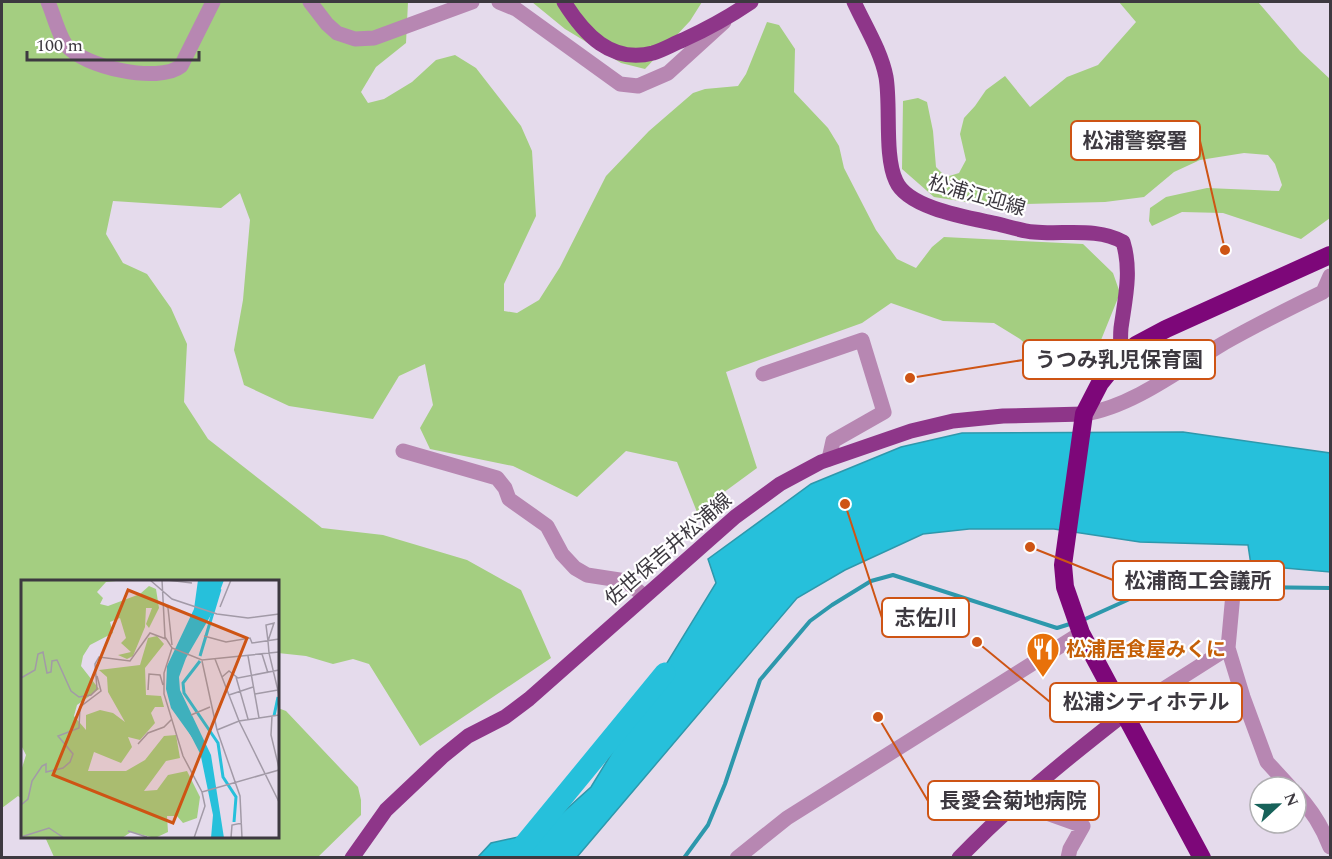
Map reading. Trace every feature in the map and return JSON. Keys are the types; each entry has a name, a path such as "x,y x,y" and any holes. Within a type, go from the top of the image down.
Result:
{"highway":[{"path":"1202,858 1081,633 1065,588 1063,565 1083,421 1100,384 1121,357 1136,345 1166,329 1330,255"}],"main road":[{"path":"564,2 586,33 600,45 619,54 639,56 654,53 726,20 751,2"},
{"name":"松浦江迎線","path":"854,2 881,60 886,78 891,162 895,180 902,191 918,201 953,214 1032,232 1102,234 1114,237 1123,243 1128,257 1121,331 1121,357"},
{"name":"佐世保吉井松浦線","path":"352,858 386,810 442,756 468,736 505,717 529,699 735,517 780,484 830,459 911,431 953,421 1003,416 1083,421"},
{"path":"959,858 1023,795 1124,714"}],"street":[{"path":"48,2 65,45 82,57 107,68 165,73 181,66 213,2"},
{"path":"309,2 337,33 356,39 374,38 472,2"},
{"path":"500,2 516,9 621,84 638,86 668,73 726,20"},
{"path":"1083,421 1131,399 1227,341 1323,292 1330,276"},
{"path":"763,374 862,340 884,412 833,441 830,459"},
{"path":"403,451 497,478 505,488 509,499 546,526 562,554 575,568 587,575 626,581 644,596"},
{"path":"1234,583 1228,648 1243,697 1268,762 1279,775"},
{"path":"737,858 786,818 1081,633"},
{"path":"1124,714 1228,648"},
{"path":"1023,795 1041,810 1083,826 1070,849 1068,858"},
{"path":"1308,806 1320,824 1330,847"}],"green space":[{"path":"2,2 408,2 406,43 376,67 361,92 368,103 384,99 412,82 436,60 455,55 476,68 521,126 532,151 536,216 504,284 504,311 517,313 539,300 560,267 606,176 649,131 693,93 705,89 738,86 746,74 767,22 779,25 795,49 794,92 828,128 839,146 844,168 876,230 897,259 916,268 932,247 944,237 1083,244 1113,273 1120,293 1099,345 1086,355 1042,359 1020,339 994,323 943,321 891,303 862,323 726,372 757,468 697,512 677,462 626,451 577,497 513,466 430,449 420,428 433,405 425,364 399,376 373,419 289,406 244,385 234,350 243,300 250,220 240,193 221,208 113,201 106,234 123,263 147,274 171,308 187,344 184,402 208,439 322,528 383,535 467,560 521,590 551,658 420,746 369,664 353,659 333,664 306,656 279,653 279,580 21,580 21,798 18,796 2,808"},
{"path":"532,2 702,2 690,21 645,69 621,63 565,29"},
{"path":"1119,2 1258,2 1300,51 1330,79 1330,218 1301,239 1223,213 1182,212 1152,226 1149,221 1150,208 1166,197 1207,188 1279,191 1282,185 1275,164 1268,155 1244,153 1200,160 1174,172 1144,197 1105,202 986,205 934,197 902,169 903,101 918,98 927,102 933,131 936,167 946,177 959,173 966,160 960,134 964,118 986,90 1005,76 1030,107 1067,77 1098,65 1136,22"},
{"path":"279,708 286,711 358,787 361,800 361,815 318,857 54,857 45,838 279,838"}],"water":[{"path":"1183,432 1330,453 1330,572 1251,565 1248,545 1140,542 1054,529 969,529 923,534 845,570 797,598 577,857 477,858 491,843 541,832 591,787 716,583 708,559 811,484 901,447 962,433"}],"waterway":[{"path":"684,858 708,825 725,784 760,680 810,621 871,581 893,575 1057,628 1073,623"},
{"path":"1083,620 1134,597 1211,586 1229,587"},
{"path":"1237,587 1330,588"},
{"path":"513,858 665,673"}],"place":[{"name":"松浦警察署","path":"1225,250"},
{"name":"うつみ乳児保育園","path":"910,378"},
{"name":"志佐川","path":"845,504"},
{"name":"松浦商工会議所","path":"1030,547"},
{"name":"松浦シティホテル","path":"977,642"},
{"name":"松浦居食屋みくに","path":"1043,678"},
{"name":"長愛会菊地病院","path":"878,717"}]}
